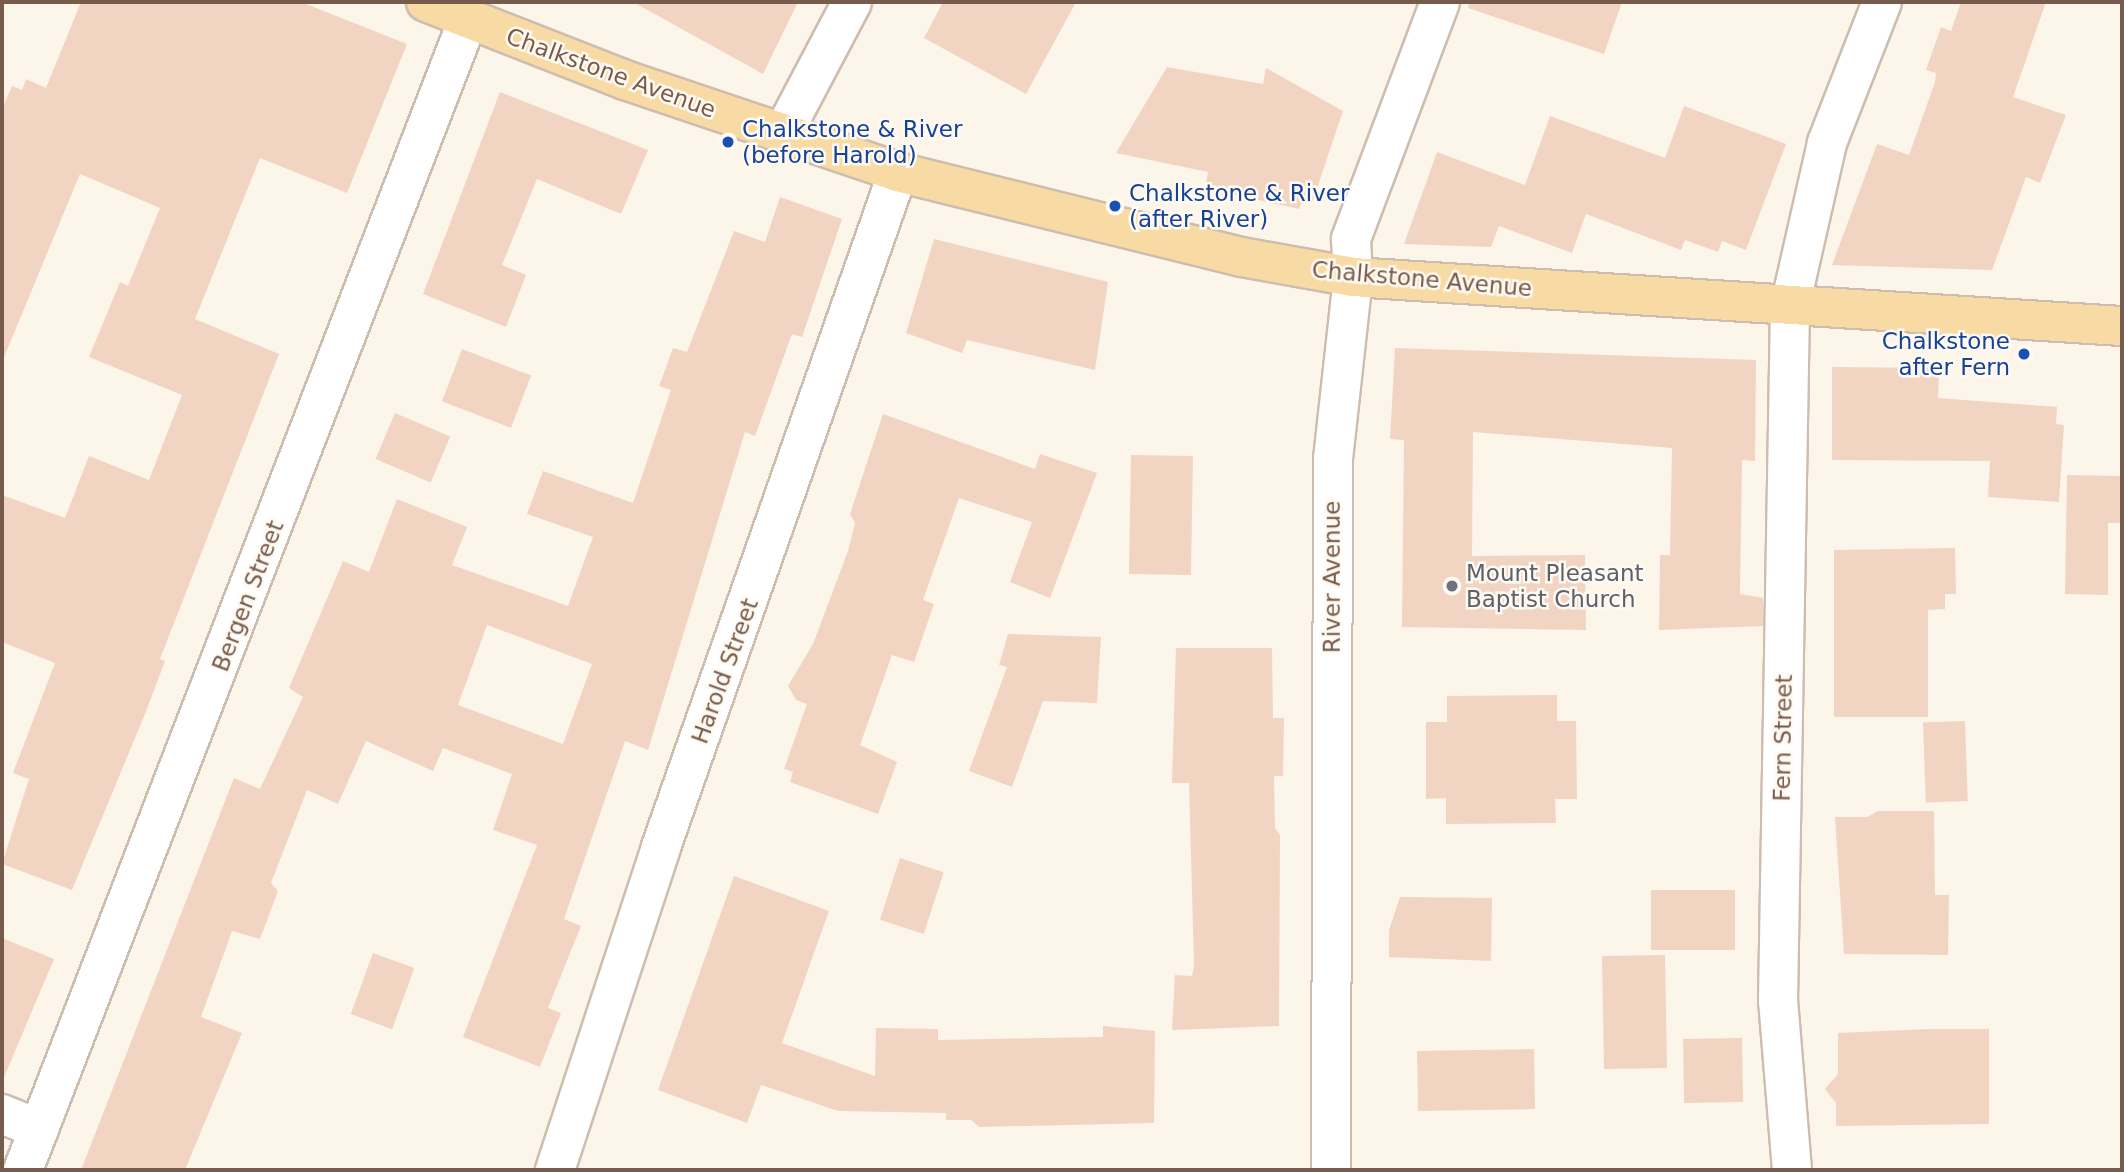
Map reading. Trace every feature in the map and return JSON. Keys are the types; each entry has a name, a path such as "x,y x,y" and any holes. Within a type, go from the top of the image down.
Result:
{"main road":[{"name":"Chalkstone Avenue","path":"426,2 468,20 782,135 898,172 1241,257 1353,277 2122,326"}],"street":[{"path":"782,135 852,2"},
{"name":"River Avenue","path":"1331,1170 1333,458 1353,277 1351,239 1440,2"},
{"name":"Fern Street","path":"1792,1170 1778,1001 1790,306 1827,142 1882,2"},
{"name":"Bergen Street","path":"23,1170 468,20"},
{"name":"Harold Street","path":"555,1170 661,847 898,172"},
{"path":"2,1114 39,1129"}],"building":[{"path":"81,2 301,2 407,44 347,193 260,158 195,319 279,354 160,659 165,661 145,714 72,890 2,864 29,779 13,773 55,663 2,642 2,495 65,518 89,456 149,480 182,395 89,357 120,282 128,286 160,208 80,174 2,362 2,109 12,86 22,90 26,79 46,88"},
{"path":"633,2 798,2 763,74"},
{"path":"943,2 1076,2 1026,94 924,38"},
{"path":"1469,2 1622,2 1604,54 1468,8"},
{"path":"1961,2 2046,2 2013,97 2066,115 2040,183 2026,177 1992,270 1832,265 1877,144 1909,155 1935,82 1936,73 1926,70 1941,27 1951,31"},
{"path":"1167,67 1263,84 1266,68 1343,111 1312,203 1303,199 1299,209 1205,188 1208,172 1116,153"},
{"path":"500,92 648,150 621,214 537,179 502,265 526,275 506,327 423,294"},
{"path":"1684,106 1786,144 1746,250 1722,241 1718,252 1685,240 1681,250 1586,214 1572,253 1499,226 1491,247 1404,244 1437,152 1525,185 1550,116 1665,158"},
{"path":"780,197 842,219 802,337 792,334 755,436 745,432 648,750 625,741 564,919 581,926 548,1008 561,1013 540,1067 463,1037 537,845 493,830 512,774 443,748 433,771 366,741 338,804 307,790 271,883 278,891 260,939 232,931 201,1017 242,1033 185,1170 81,1170 234,778 260,789 303,697 289,688 343,561 369,572 397,499 467,527 452,565 568,606 593,537 527,514 543,471 633,503 671,390 659,386 673,348 687,352 734,231 765,242","holes":["487,625 592,664 563,744 458,705"]},
{"path":"934,239 1108,282 1095,370 967,340 962,353 906,333"},
{"path":"1395,348 1756,360 1755,461 1742,460 1740,594 1763,598 1763,626 1659,630 1660,555 1670,555 1672,448 1473,432 1472,556 1585,555 1586,630 1402,627 1404,440 1390,439"},
{"path":"462,349 531,376 511,428 442,401"},
{"path":"1832,367 1939,368 1938,398 2057,407 2056,424 2064,425 2059,502 1988,497 1990,461 1832,460"},
{"path":"395,413 450,436 431,482 375,459"},
{"path":"883,414 1035,469 1040,454 1097,473 1050,598 1010,582 1032,522 959,498 923,600 934,604 914,662 892,655 860,745 897,762 878,814 790,782 793,772 784,769 807,704 796,700 788,686 813,644 848,551 855,523 850,514"},
{"path":"1131,455 1193,456 1191,575 1129,574"},
{"path":"2067,475 2122,476 2122,523 2108,523 2108,595 2065,594"},
{"path":"1955,548 1956,594 1945,594 1945,609 1928,610 1928,717 1834,717 1834,550"},
{"path":"1008,634 1101,637 1097,703 1043,701 1012,787 969,771 1007,667 999,665"},
{"path":"1176,648 1272,648 1273,718 1284,718 1283,776 1274,776 1275,828 1280,835 1279,1026 1172,1030 1175,975 1192,976 1194,966 1189,783 1172,783"},
{"path":"1557,695 1557,721 1576,721 1577,799 1555,799 1556,823 1446,824 1446,798 1426,799 1426,722 1447,722 1447,696"},
{"path":"1965,721 1968,801 1926,802 1923,722"},
{"path":"1878,811 1934,811 1935,895 1949,895 1948,955 1844,954 1835,817 1867,817"},
{"path":"900,858 944,872 924,934 880,920"},
{"path":"734,876 829,911 782,1043 875,1076 876,1028 938,1029 938,1040 1103,1037 1103,1026 1155,1031 1154,1123 979,1127 971,1120 946,1120 946,1113 838,1111 761,1085 747,1123 658,1090"},
{"path":"1651,890 1735,890 1735,950 1651,950"},
{"path":"1400,897 1492,898 1491,961 1389,957 1389,930"},
{"path":"2,938 54,959 2,1082"},
{"path":"373,953 414,968 392,1029 351,1014"},
{"path":"1665,955 1667,1068 1604,1069 1602,956"},
{"path":"1989,1029 1989,1124 1836,1126 1836,1103 1825,1089 1838,1074 1838,1033"},
{"path":"1742,1038 1743,1102 1684,1103 1683,1039"},
{"path":"1534,1049 1535,1109 1418,1111 1417,1051"}],"place":[{"name":"Chalkstone & River (before Harold)","path":"728,142"},
{"name":"Chalkstone & River (after River)","path":"1115,206"},
{"name":"Chalkstone after Fern","path":"2024,354"},
{"name":"Mount Pleasant Baptist Church","path":"1452,586"}]}
